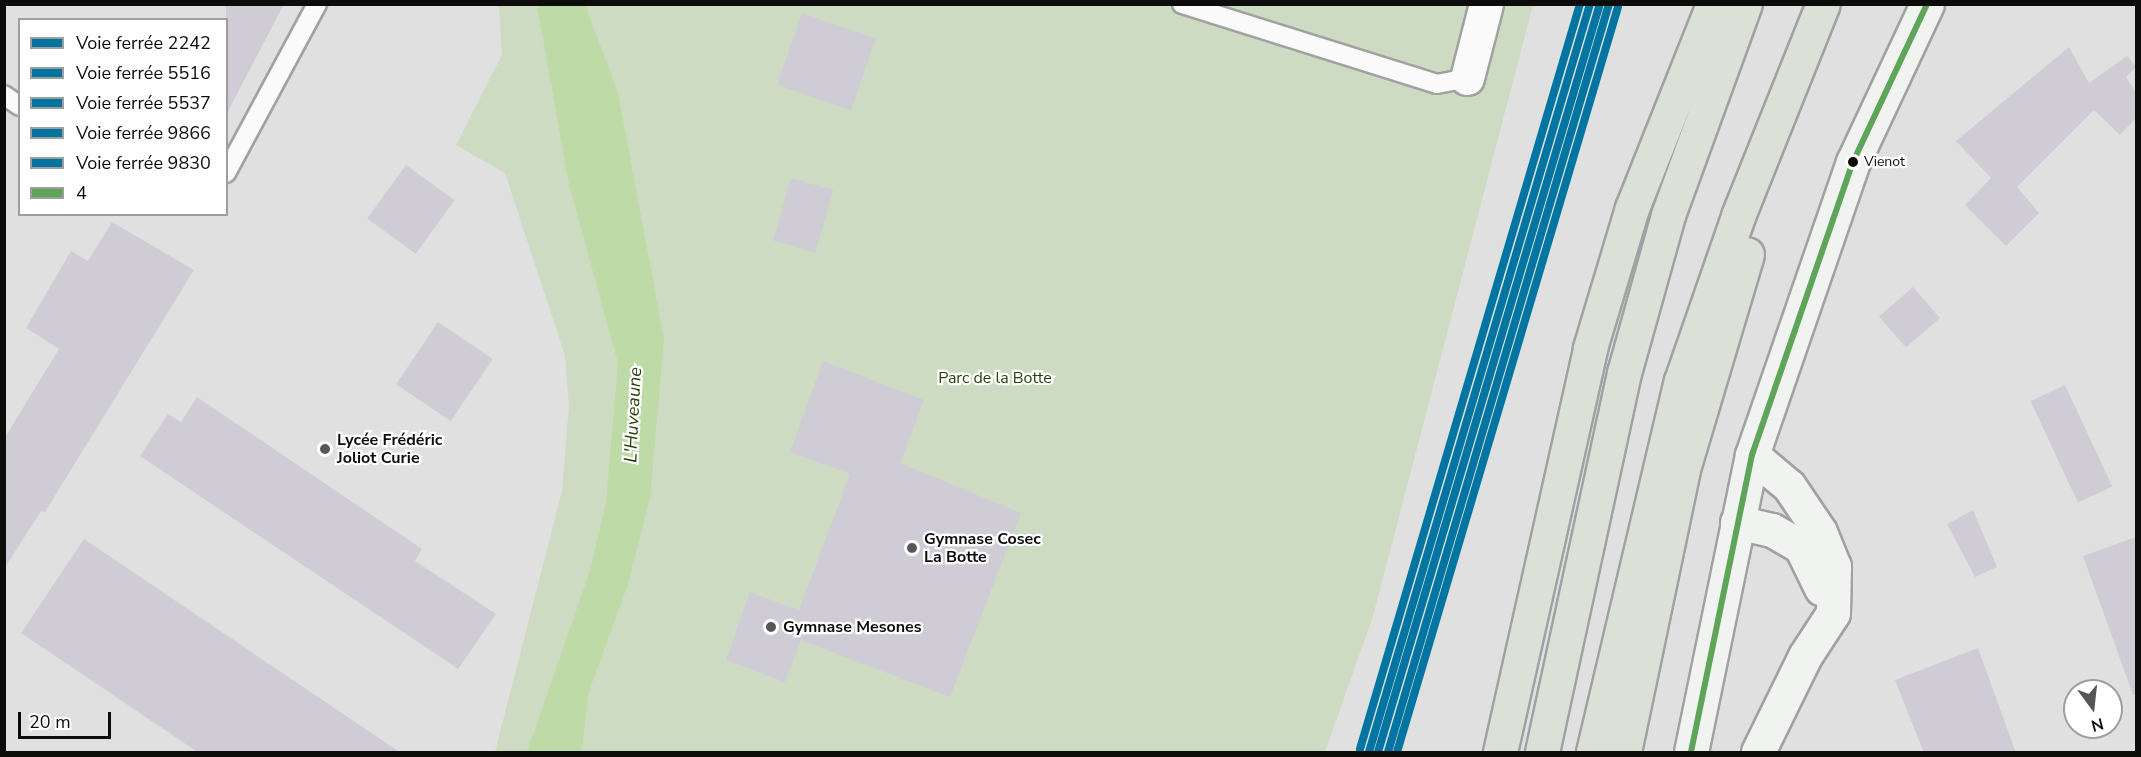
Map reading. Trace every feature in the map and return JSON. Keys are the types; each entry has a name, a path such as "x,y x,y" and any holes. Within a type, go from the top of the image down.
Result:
{"highway":[{"path":"1500,753 1590,348 1632,208 1713,4"},
{"path":"1542,753 1624,373 1668,214 1745,4"},
{"path":"1593,753 1681,381 1738,216 1823,5"},
{"path":"1624,753 1683,469 1823,5"}],"main road":[{"path":"1691,753 1752,455 1852,162 1927,4"},
{"path":"1752,455 1789,486 1820,532 1834,566 1833,613 1805,656 1758,753"},
{"path":"1737,522 1772,530 1801,548 1833,613"}],"street":[{"path":"1467,78 1486,4"}],"lane":[{"path":"228,169 317,4"},
{"path":"1182,4 1437,84 1467,78"},
{"path":"4,94 18,104"}],"green space":[{"name":"Parc de la Botte","path":"499,5 1533,5 1373,616 1325,752 495,752 562,491 569,406 565,356 505,173 456,145 502,55"}],"water":[{"name":"L'Huveaune","path":"537,5 585,5 618,93 664,339 650,498 628,584 588,694 582,752 527,752 589,574 606,503 618,363 569,184"}],"building":[{"path":"226,4 284,4 228,111 228,18 226,18"},
{"path":"802,13 876,38 851,110 777,85"},
{"path":"2069,47 2089,83 2127,56 2136,67 2126,77 2136,92 2136,118 2120,135 2094,110 2017,187 2039,213 2006,246 1965,205 1991,178 1956,141"},
{"path":"406,165 455,200 416,254 367,218"},
{"path":"791,178 833,190 815,253 773,240"},
{"path":"112,222 194,270 45,512 41,511 4,569 4,439 59,349 26,328 71,251 88,261"},
{"path":"1913,287 1940,318 1906,347 1879,317"},
{"path":"438,322 493,359 451,421 396,384"},
{"name":"Gymnase Cosec La Botte","path":"823,361 924,400 900,463 1021,513 950,697 801,640 785,682 726,660 750,592 799,610 850,474 790,452"},
{"path":"2065,385 2112,487 2078,503 2031,401"},
{"path":"197,397 422,549 415,561 496,614 458,669 140,456 168,414 181,422"},
{"path":"1973,510 1997,567 1975,577 1947,524"},
{"path":"2136,537 2136,695 2133,695 2083,556"},
{"path":"84,539 401,753 199,753 21,633"},
{"path":"1978,648 2016,753 1924,753 1895,680"}],"rail line":[{"name":"9866","path":"1360,749 1580,4"},
{"name":"2242","path":"1369,752 1590,4"},
{"name":"5537","path":"1388,752 1609,4"},
{"name":"5516","path":"1378,752 1599,7"},
{"name":"9830","path":"1397,752 1618,7"}],"transit line":[{"name":"4","path":"1691,752 1752,455 1853,162 1927,4"}],"place":[{"name":"Vienot","path":"1853,162"},
{"name":"Lycée Frédéric Joliot Curie","path":"325,449"},
{"name":"Gymnase Cosec La Botte","path":"912,548"},
{"name":"Gymnase Mesones","path":"771,627"}]}
